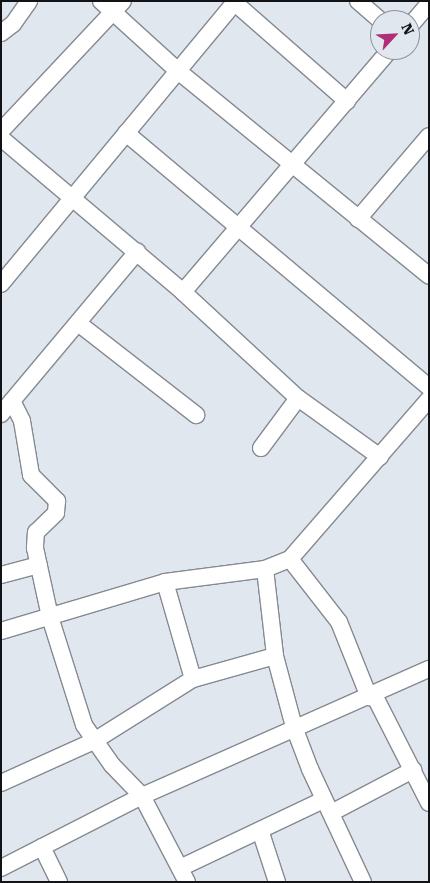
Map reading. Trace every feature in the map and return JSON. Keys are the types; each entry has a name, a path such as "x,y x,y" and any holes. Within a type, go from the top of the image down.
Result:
{"street":[{"path":"1,33 13,24 29,1"},
{"path":"358,1 370,11"},
{"path":"1,284 72,196 235,2 347,101"},
{"path":"420,14 429,3"},
{"path":"1,131 113,5 178,71 358,219 427,270"},
{"path":"184,292 382,60"},
{"path":"126,133 429,387"},
{"path":"358,219 429,136"},
{"path":"1,138 184,292 298,398 380,457"},
{"path":"1,414 137,252"},
{"path":"78,323 196,416"},
{"path":"260,448 298,398"},
{"path":"1,631 165,582 265,569 290,559 429,398"},
{"path":"12,401 24,427 31,475 57,501 56,513 36,532 34,538 50,617 81,717 94,741 126,782 142,796 183,875 260,830 327,807 413,770"},
{"path":"290,559 339,622 372,696 429,803"},
{"path":"1,575 39,565"},
{"path":"265,569 275,656 294,726 327,807 363,882"},
{"path":"165,582 193,679"},
{"path":"1,783 94,741 193,679 275,656"},
{"path":"1,868 142,796 294,726 372,696 429,669"},
{"path":"260,830 277,882"},
{"path":"42,847 59,882"}]}
